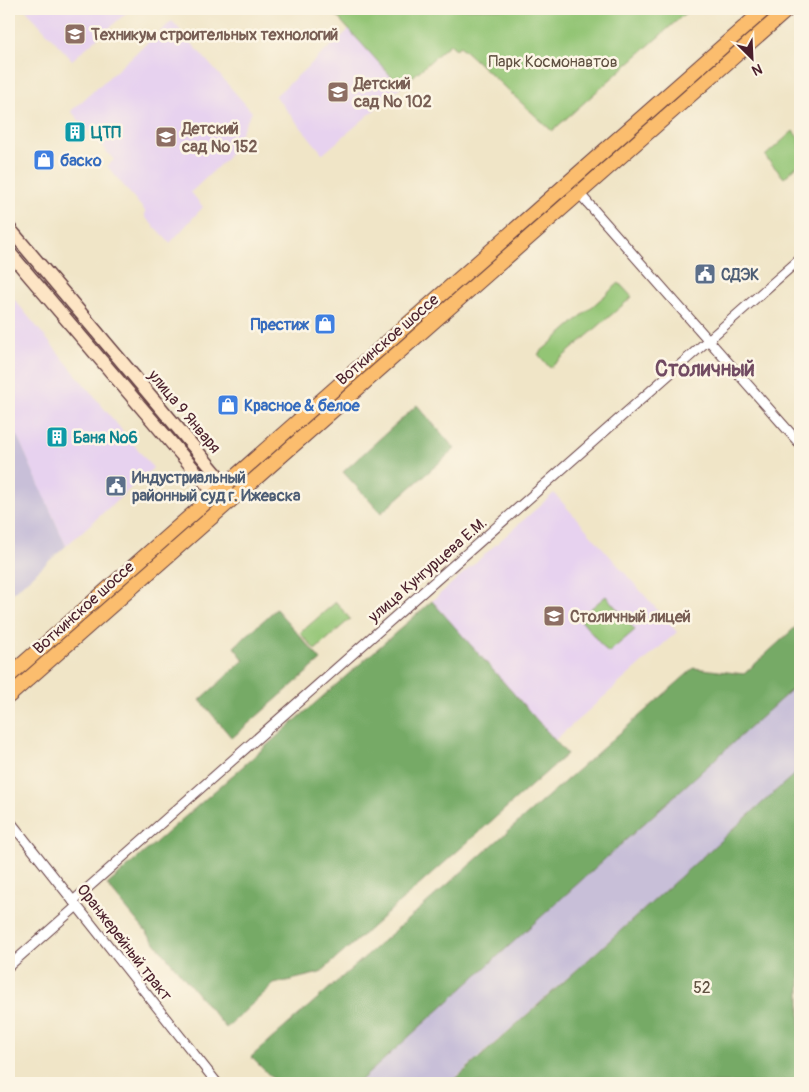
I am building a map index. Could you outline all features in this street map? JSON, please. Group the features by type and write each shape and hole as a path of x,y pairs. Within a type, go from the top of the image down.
{"main road":[{"name":"Воткинское шоссе","path":"9,676 214,493 765,9"},
{"name":"Воткинское шоссе","path":"9,696 788,9"},
{"name":"улица 9 Января","path":"9,228 225,484 230,501"},
{"name":"улица 9 Января","path":"9,252 214,493 230,501"}],"street":[{"path":"579,192 800,444"},
{"name":"улица Кунгурцева Е.М.","path":"9,966 75,904 800,259"},
{"name":"Оранжерейный тракт","path":"9,820 217,1083"}],"shaded area":[{"name":"Техникум строительных технологий","path":"25,9 131,9 72,60"},
{"name":"Детский сад № 152","path":"172,21 252,112 227,158 191,192 203,207 170,243 145,217 145,211 107,166 114,160 71,111"},
{"name":"Детский сад № 102","path":"349,30 401,87 323,154 275,96"},
{"path":"9,293 153,468 66,546 9,417"},
{"path":"9,417 66,546 9,596"},
{"name":"Столичный лицей","path":"554,493 677,632 555,740 432,601"},
{"path":"800,682 800,769 450,1083 358,1083"}],"green space":[{"name":"Парк Космонавтов","path":"334,9 690,9 552,131 460,46 456,49 450,44 401,87 332,11"},
{"path":"793,131 800,140 800,163 784,178 765,156"},
{"path":"619,283 632,297 550,368 538,354"},
{"path":"417,405 455,449 381,513 343,472"},
{"path":"606,596 635,630 608,653 579,618"},
{"path":"432,601 567,754 320,973 274,984 226,1028 107,885"},
{"path":"336,602 350,619 315,650 300,633"},
{"path":"276,609 321,660 232,738 200,700 244,660 234,647"},
{"path":"800,623 800,682 358,1083 277,1083 251,1057 694,668 744,674"},
{"name":"52","path":"800,769 800,1083 450,1083 458,1077"}],"place":[{"name":"Техникум строительных технологий","path":"75,34"},
{"name":"Детский сад № 102","path":"338,92"},
{"name":"ЦТП","path":"75,132"},
{"name":"Детский сад № 152","path":"166,137"},
{"name":"баско","path":"44,160"},
{"name":"СДЭК","path":"705,274"},
{"name":"Престиж","path":"325,324"},
{"name":"Красное & белое","path":"228,405"},
{"name":"Баня №6","path":"57,437"},
{"name":"Индустриальный районный суд г. Ижевска","path":"116,486"},
{"name":"Столичный лицей","path":"554,616"}],"district":[{"name":"Столичный","path":"705,369"}]}
